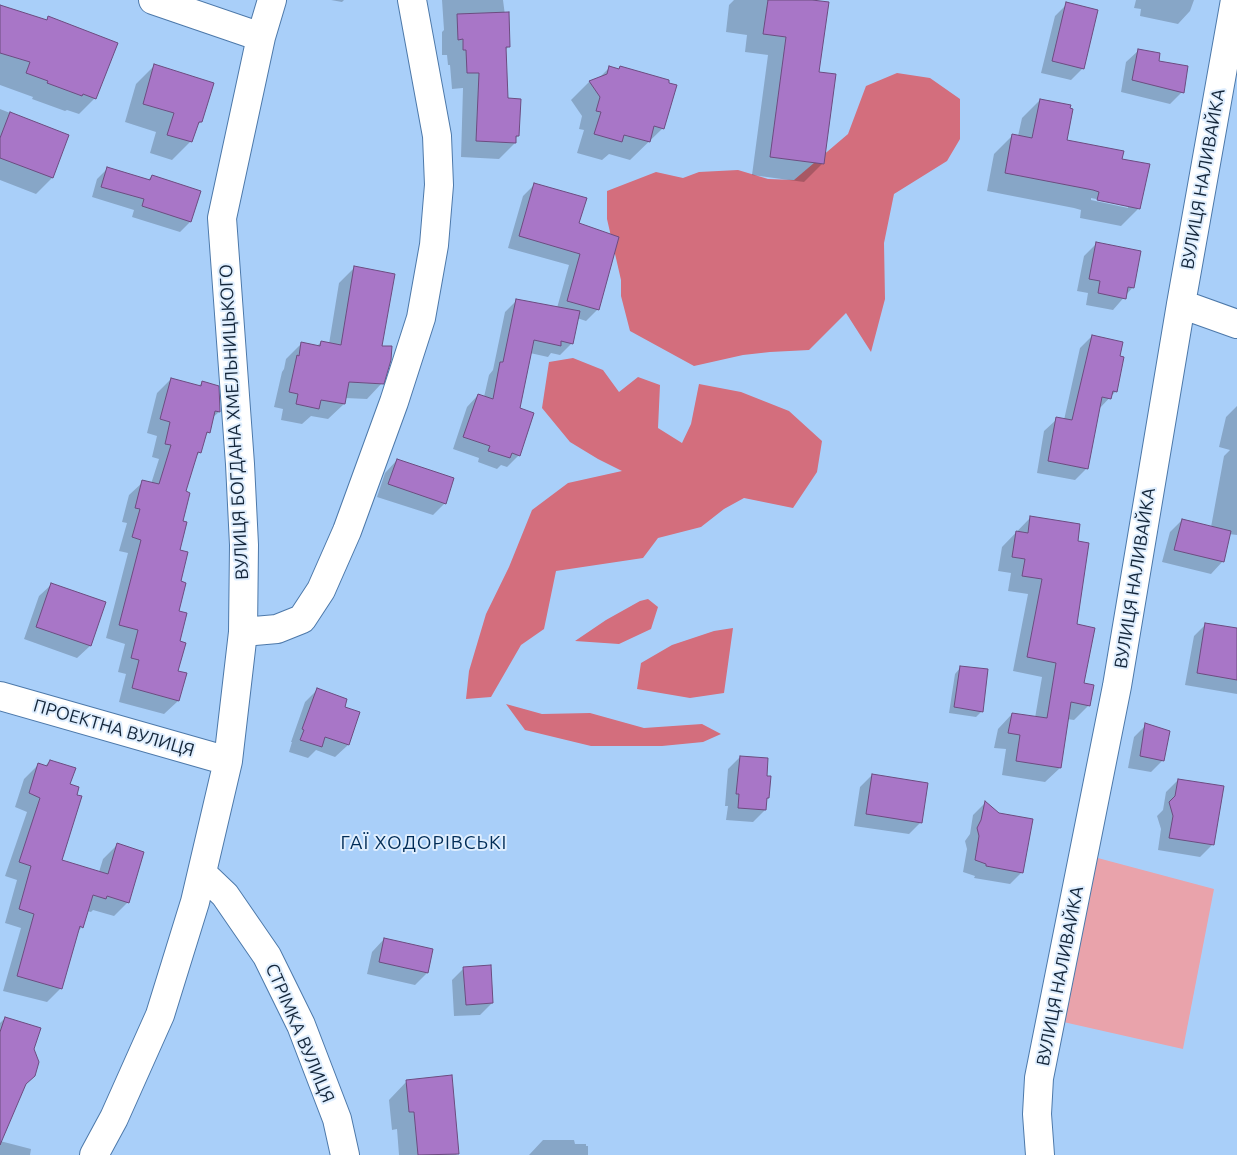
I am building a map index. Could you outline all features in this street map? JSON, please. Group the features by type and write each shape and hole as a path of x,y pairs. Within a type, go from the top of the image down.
{"street":[{"path":"153,0 261,37"},
{"name":"ВУЛИЦЯ БОГДАНА ХМЕЛЬНИЦЬКОГО","path":"94,1155 114,1118 160,1015 195,902 228,761 243,632 244,545 222,218 261,37 272,0"},
{"path":"243,632 277,629 302,619 321,590 347,531 394,402 421,318 434,245 439,185 437,136 412,0"},
{"name":"ВУЛИЦЯ НАЛИВАЙКА","path":"1040,1155 1037,1114 1039,1078 1117,686 1181,304 1235,0"},
{"path":"1181,304 1237,324"},
{"name":"ПРОЕКТНА ВУЛИЦЯ","path":"0,696 228,761"},
{"name":"СТРІМКА ВУЛИЦЯ","path":"202,873 225,894 267,956 304,1033 337,1119 345,1155"}],"shaded area":[{"path":"897,73 930,78 960,99 960,139 947,161 894,194 884,243 885,299 871,352 846,313 809,350 743,355 694,366 630,331 621,296 621,280 607,219 607,191 656,172 683,178 699,172 738,170 768,179 794,180 848,134 866,86"},
{"path":"573,358 603,370 619,392 638,377 660,385 658,428 682,443 691,424 699,384 741,392 789,411 822,441 817,472 793,508 744,498 724,509 701,527 658,538 643,558 556,571 544,629 521,645 491,697 466,699 469,671 486,614 509,567 532,510 568,483 622,471 570,442 542,408 549,362"},
{"path":"648,599 658,607 651,629 619,644 575,641 606,620 640,601"},
{"path":"733,628 724,693 690,698 637,689 641,663 672,645 714,631"},
{"path":"506,704 542,714 590,713 644,728 702,724 721,734 703,742 662,746 591,746 525,730"},
{"path":"1094,857 1214,889 1183,1049 1059,1021"}],"building":[{"path":"768,0 829,2 819,72 836,74 824,164 770,157 786,37 763,34"},
{"path":"1066,2 1098,10 1084,69 1052,61"},
{"path":"0,5 47,20 48,16 118,43 96,99 47,83 48,81 26,73 30,62 0,53"},
{"path":"509,12 510,47 506,47 508,98 521,99 519,136 516,136 516,143 476,141 479,73 467,73 466,50 463,50 463,39 458,40 457,14"},
{"path":"1138,49 1160,53 1159,61 1188,66 1184,93 1132,80"},
{"path":"154,64 214,83 202,122 199,122 192,142 167,135 174,113 143,104"},
{"path":"609,66 619,69 620,66 669,80 669,83 677,85 664,129 654,126 650,142 624,135 622,142 594,134 601,112 596,111 600,97 589,81 607,74"},
{"path":"1040,99 1071,105 1070,108 1073,109 1067,140 1124,151 1122,159 1150,164 1140,209 1097,200 1099,192 1093,190 1005,173 1012,134 1032,138"},
{"path":"10,112 69,135 53,178 0,158 0,138"},
{"path":"107,167 150,180 152,175 201,191 191,222 142,206 144,199 101,187"},
{"path":"534,183 587,198 579,223 619,237 599,310 567,301 580,254 519,236"},
{"path":"1096,242 1141,251 1134,288 1128,287 1126,299 1098,293 1100,281 1089,279"},
{"path":"354,266 395,274 382,346 392,346 391,360 384,384 349,382 345,404 321,400 319,409 296,404 298,394 289,392 301,342 320,346 321,341 341,345"},
{"path":"516,299 580,311 573,344 561,341 561,346 534,340 520,408 534,413 520,456 512,453 510,458 488,451 490,446 463,437 478,394 493,399"},
{"path":"1092,335 1123,342 1120,356 1124,357 1117,392 1113,391 1111,399 1102,397 1088,469 1048,461 1056,417 1072,420"},
{"path":"171,378 201,386 202,381 219,386 220,411 215,411 210,433 207,432 201,453 198,452 186,491 190,493 183,521 187,522 180,550 188,552 181,581 186,583 179,611 187,613 180,641 186,643 178,671 187,673 179,701 132,688 139,660 131,658 138,630 119,625 141,540 132,537 140,509 135,508 142,480 159,484 171,445 165,444 170,422 160,419"},
{"path":"397,459 454,478 446,504 388,484"},
{"path":"1030,516 1080,524 1078,541 1089,543 1077,624 1095,628 1084,683 1094,685 1090,706 1071,702 1061,768 1016,761 1020,735 1008,733 1012,713 1047,718 1056,663 1027,657 1042,579 1022,576 1025,559 1012,557 1016,531 1028,533"},
{"path":"1182,519 1231,531 1224,562 1174,550"},
{"path":"51,583 106,602 91,646 36,627"},
{"path":"1205,623 1237,628 1237,680 1197,673"},
{"path":"960,666 988,669 983,712 954,707"},
{"path":"317,688 347,699 345,707 360,712 349,745 325,737 322,747 300,740 304,730 302,729"},
{"path":"1145,723 1170,731 1164,761 1140,756"},
{"path":"740,756 768,758 767,776 771,776 766,810 738,808 739,794 736,794"},
{"path":"50,760 76,768 70,784 79,787 77,795 82,796 62,860 108,874 117,843 144,852 129,903 107,896 106,899 93,895 83,928 80,926 62,989 17,976 34,914 19,909 31,866 19,862 40,798 29,793 38,763 47,766"},
{"path":"872,774 928,783 922,823 866,814"},
{"path":"1178,779 1224,786 1214,845 1169,838 1173,816 1169,802 1175,796"},
{"path":"985,801 999,813 1033,819 1023,873 986,866 986,864 975,860 979,836 977,828 981,820"},
{"path":"384,938 433,949 428,973 379,962"},
{"path":"491,965 493,1003 466,1005 463,967"},
{"path":"5,1017 41,1028 34,1049 39,1062 35,1076 26,1084 0,1145 0,1032"},
{"path":"452,1075 459,1154 418,1155 414,1112 409,1112 406,1080"}],"district":[{"name":"ГАЇ ХОДОРІВСЬКІ","path":"424,843"}]}
